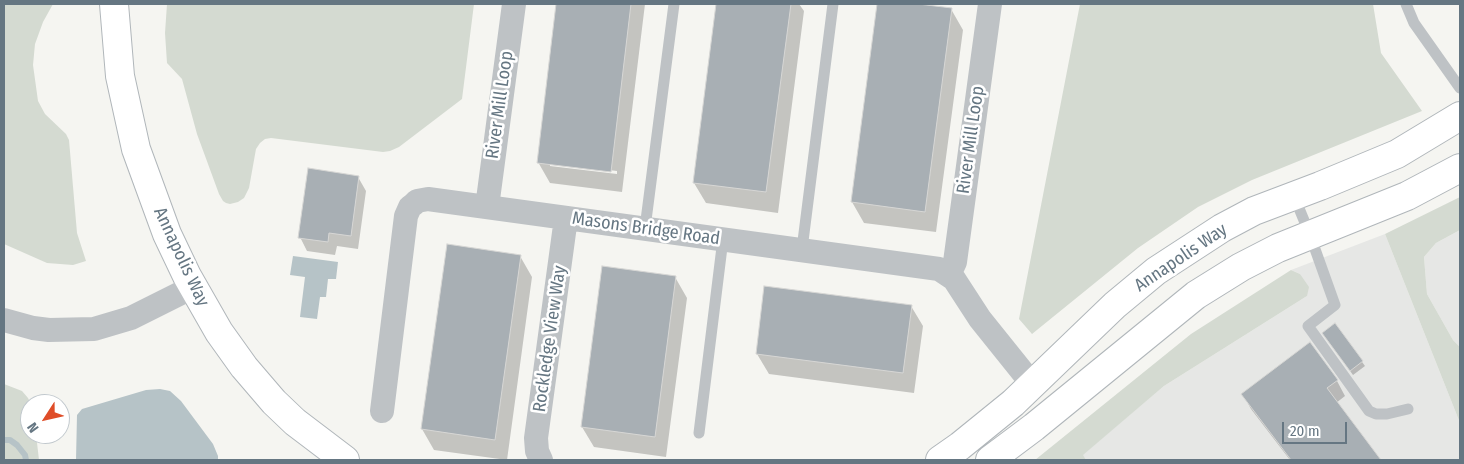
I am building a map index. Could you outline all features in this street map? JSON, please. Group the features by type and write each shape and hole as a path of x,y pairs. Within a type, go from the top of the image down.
{"street":[{"name":"Annapolis Way","path":"114,4 120,76 136,149 167,234 193,287 219,332 244,367 274,402 295,422 345,460"},
{"name":"River Mill Loop","path":"487,207 514,4"},
{"name":"River Mill Loop","path":"949,274 955,262 990,4"},
{"name":"Annapolis Way","path":"940,460 960,446 1033,385 1115,304 1156,271 1222,228 1254,211 1397,154 1460,116"},
{"path":"990,460 1034,427 1196,295 1241,267 1278,248 1407,196 1460,168"},
{"name":"Masons Bridge Road","path":"382,411 406,216 410,208 417,201 428,199 802,249 931,267 949,274"},
{"name":"Rockledge View Way","path":"541,460 537,451 536,438 566,218"},
{"path":"949,274 959,285 985,326 1033,385"},
{"path":"4,320 33,328 49,330 94,329 131,318 193,287"}],"lane":[{"path":"645,228 674,4"},
{"path":"802,249 832,4"},
{"path":"1406,4 1414,23 1460,88"},
{"path":"1294,196 1335,305 1308,326 1369,411 1376,414 1387,414 1408,409"},
{"path":"699,433 723,239"}],"shaded area":[{"path":"4,4 53,4 43,22 35,44 33,65 38,101 45,114 66,134 69,140 77,233 86,261 73,265 47,263 4,244"},
{"path":"167,4 474,4 462,99 399,147 390,151 383,152 271,138 265,139 256,149 249,188 244,198 238,202 226,203 219,194 197,134 182,79 167,63 165,33"},
{"path":"1080,4 1373,4 1381,53 1422,111 1252,180 1198,207 1138,248 1032,334 1019,319"},
{"path":"1460,197 1460,230 1436,243 1424,257 1427,294 1453,340 1460,347 1460,423 1385,234"},
{"path":"1460,230 1460,347 1453,340 1427,294 1424,257 1436,243"},
{"path":"1385,234 1460,423 1460,460 1086,460 1082,455 1164,386 1307,296 1300,274 1291,270"},
{"path":"293,256 338,262 336,279 328,279 326,297 320,297 317,319 300,317 305,277 290,275"},
{"path":"1291,270 1300,274 1309,287 1307,296 1164,386 1083,455 1086,460 1035,460 1191,334"},
{"path":"4,384 22,391 25,394 20,394 20,444 37,444 39,460 4,460"},
{"path":"160,389 170,391 181,401 213,444 218,460 76,460 77,415 82,409 146,390"}],"building":[{"path":"556,4 631,4 611,172 537,163"},
{"path":"716,4 791,4 766,192 693,183"},
{"path":"877,4 918,4 952,8 925,212 851,202"},
{"path":"308,168 359,176 351,236 329,233 328,242 298,238"},
{"path":"447,244 521,255 495,440 421,429"},
{"path":"602,266 676,276 655,437 581,427"},
{"path":"764,286 912,305 903,373 756,354"},
{"path":"1335,323 1363,361 1350,371 1322,333"},
{"path":"1310,342 1338,380 1327,388 1381,460 1291,460 1241,394"}],"waterway":[{"path":"4,440 10,440 17,445 25,455 26,460"}]}
